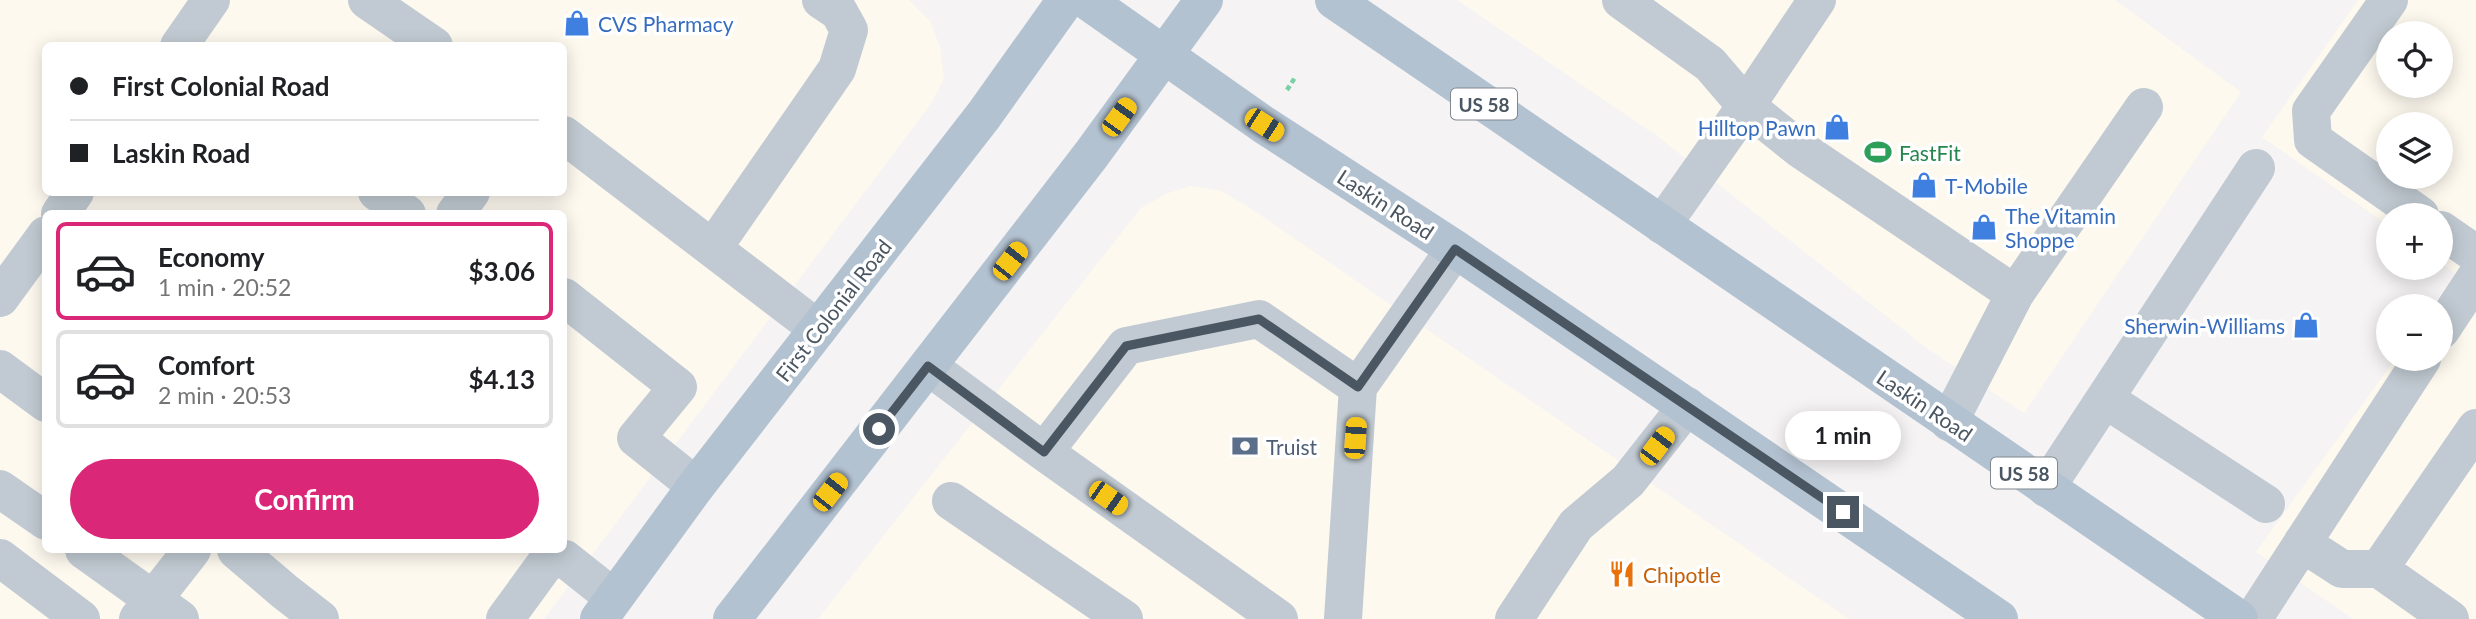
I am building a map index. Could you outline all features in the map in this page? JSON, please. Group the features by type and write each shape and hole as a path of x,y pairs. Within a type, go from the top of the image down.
{"main road":[{"name":"First Colonial Road","path":"606,609 696,486 984,115 1066,0"},
{"name":"Laskin Road","path":"1086,0 1264,125 1455,249 1999,619"},
{"path":"733,619 1105,137 1204,0"},
{"name":"Laskin Road","path":"1334,0 2239,619"}],"lane":[{"path":"182,42 211,0"},
{"path":"367,0 428,42"},
{"path":"712,248 837,69 849,30 839,12 821,0"},
{"path":"1621,0 1710,64 1746,106 1800,149 2015,294"},
{"path":"1662,225 1817,0"},
{"path":"2389,0 2311,111 2313,140 2403,203"},
{"path":"1949,422 2015,294 2144,107"},
{"path":"567,137 818,329"},
{"path":"2046,488 2256,168"},
{"path":"382,196 402,210"},
{"path":"2453,238 2476,254"},
{"path":"0,298 42,240"},
{"path":"1343,619 1358,387 1455,249"},
{"path":"2453,312 2476,277"},
{"path":"567,299 678,387 636,438 696,486"},
{"path":"1044,452 1126,346 1139,343 1259,319 1358,387"},
{"path":"928,366 1279,619"},
{"path":"0,369 42,400"},
{"path":"2253,619 2415,371"},
{"path":"2105,398 2266,504"},
{"path":"1514,619 1576,525 1628,481 1687,406"},
{"path":"2379,569 2476,428"},
{"path":"0,489 42,519"},
{"path":"951,501 1124,619"},
{"path":"2302,543 2342,569 2379,569 2451,619"},
{"path":"88,553 157,612 190,553"},
{"path":"240,553 320,619"},
{"path":"0,558 81,619"},
{"path":"505,619 548,560 565,559 606,609"}],"path":[{"path":"1287,90 1296,76"}],"shaded area":[{"path":"0,0 909,0 930,21 940,47 944,79 930,105 544,619 0,619"},
{"path":"1457,0 2115,0 2241,92 2024,413 1928,349 1657,136"},
{"path":"2358,0 2476,0 2476,619 2353,619 2256,552 2386,371 2453,371 2453,294 2441,294 2456,274 2453,272 2453,203 2376,203 2376,217 2262,137"},
{"path":"1192,186 1221,191 1250,208 1849,619 818,619 1141,208 1168,193"}],"place":[{"name":"CVS Pharmacy","path":"577,23"},
{"name":"Hilltop Pawn","path":"1837,127"},
{"name":"FastFit","path":"1878,152"},
{"name":"T-Mobile","path":"1924,185"},
{"name":"The Vitamin Shoppe","path":"1984,227"},
{"name":"Sherwin-Williams","path":"2306,325"},
{"name":"Truist","path":"1245,446"},
{"name":"Chipotle","path":"1622,574"}],"route":[{"path":"879,429 928,366 1044,452 1126,346 1259,319 1358,387 1455,249 1843,512"}]}
